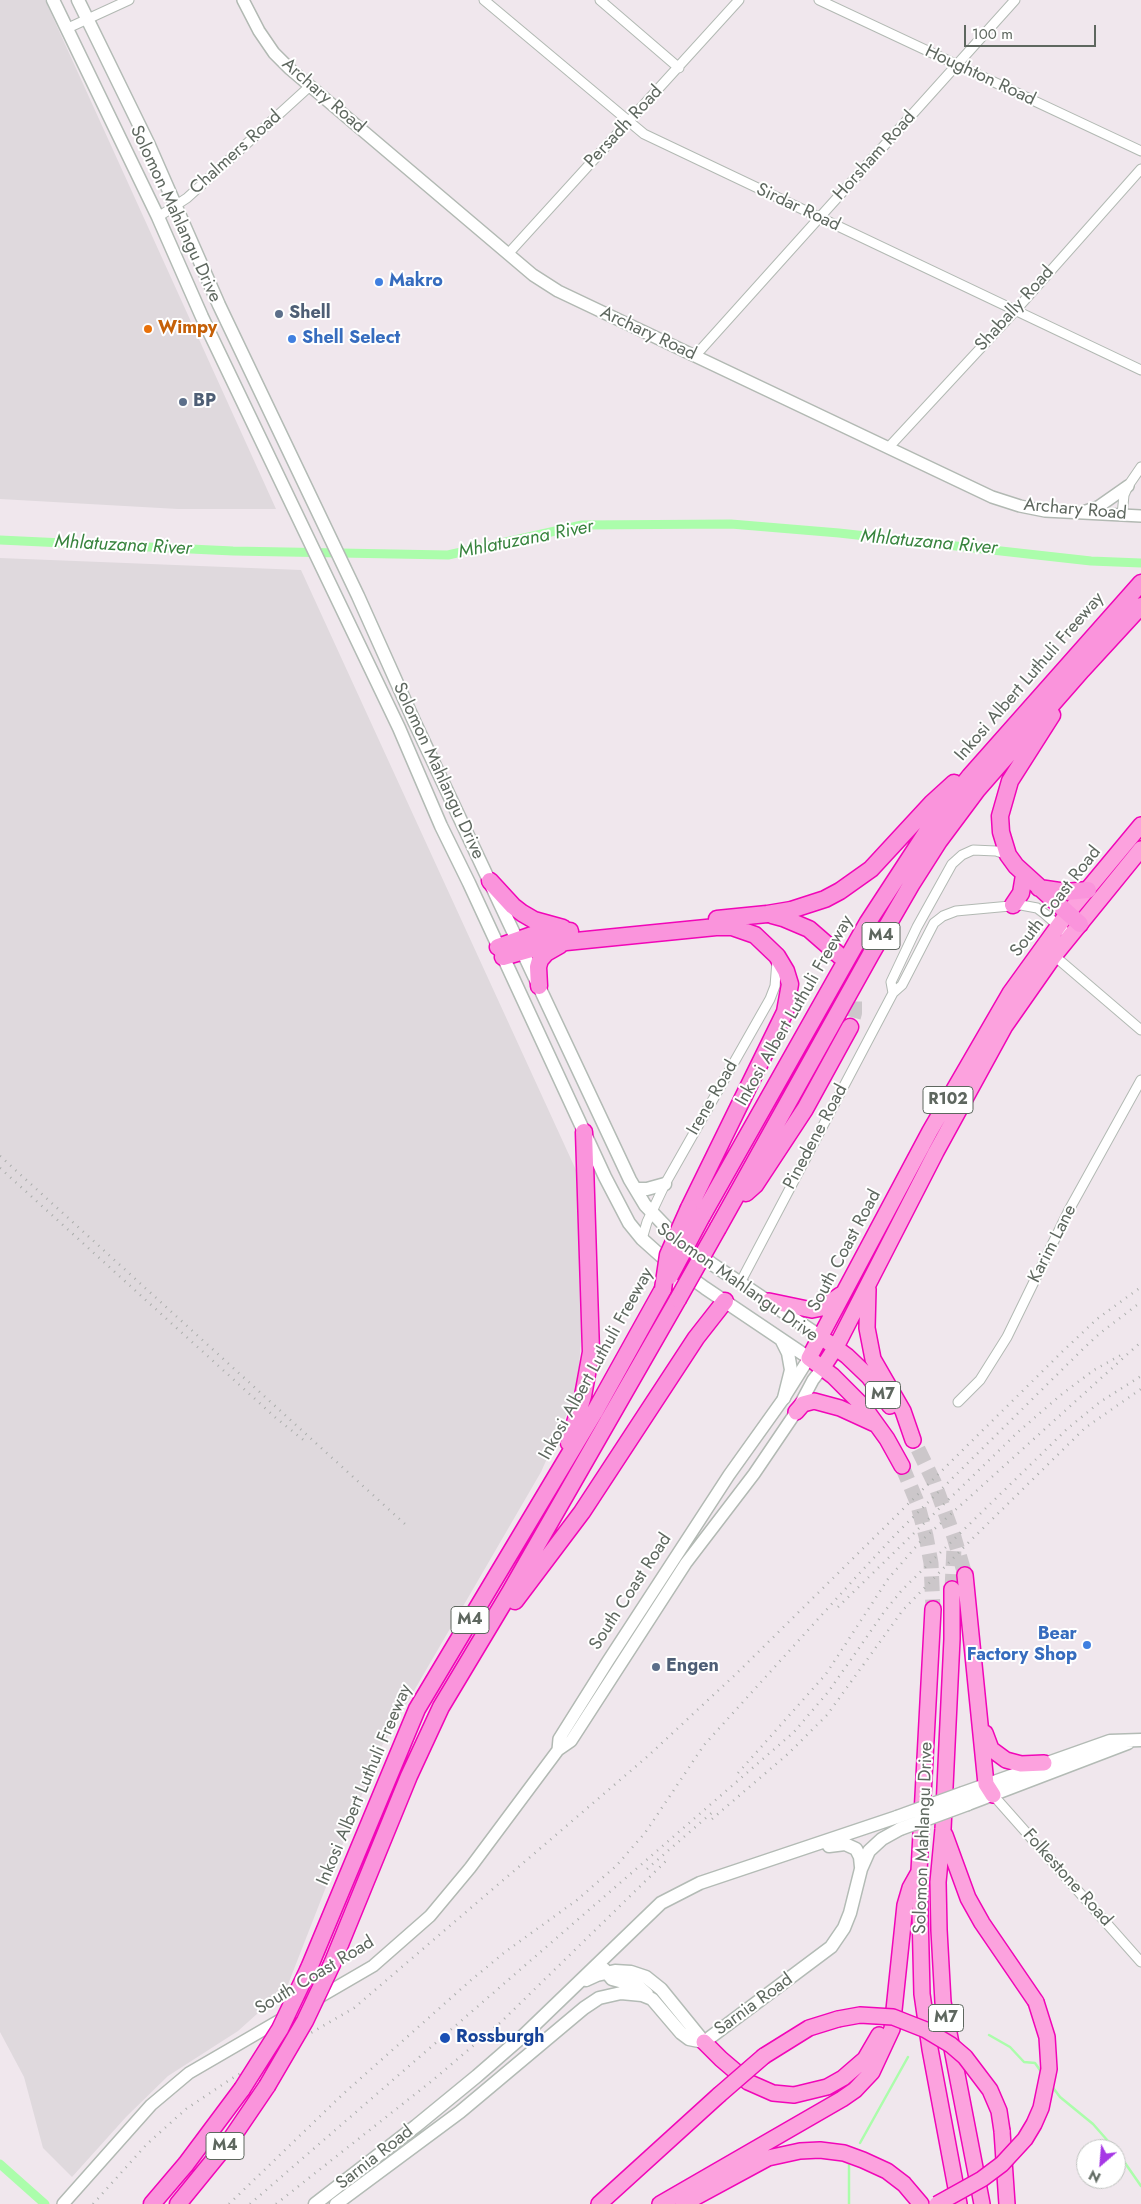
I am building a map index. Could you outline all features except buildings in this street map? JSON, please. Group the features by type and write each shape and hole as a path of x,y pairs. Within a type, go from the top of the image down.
{"highway":[{"name":"Inkosi Albert Luthuli Freeway","path":"178,2204 231,2139 267,2086 305,2021 332,1964 420,1750 441,1707 510,1592 678,1299 794,1089 920,871 977,790 1141,583"},
{"name":"Inkosi Albert Luthuli Freeway","path":"152,2204 186,2164 242,2089 276,2036 309,1968 410,1722 453,1647 560,1471 663,1289 696,1212 873,914 930,827 970,776 1059,685 1082,670 1141,606"},
{"path":"1059,685 1045,728 1010,782 1000,816 1001,832 1008,855 1024,875 1039,888 1062,920 1075,930"},
{"path":"500,952 520,944 532,935 767,914 824,899 856,882 871,869 946,790 958,781 970,776"},
{"name":"South Coast Road","path":"1048,951 1075,930 1131,853 1139,832"},
{"name":"South Coast Road","path":"809,1358 850,1282 1016,997 1048,951 1062,920 1088,890 1131,853"},
{"path":"1013,905 1021,893 1024,875"},
{"path":"490,881 513,906 534,920 556,927 585,930"},
{"path":"1039,888 1066,892 1088,890"},
{"path":"767,914 809,928 826,941 840,956"},
{"path":"520,944 566,942 732,927 755,935 777,956 786,971 790,984 784,1012 696,1212"},
{"path":"539,986 538,967 540,960 554,947 566,942"},
{"path":"731,1206 755,1185 805,1109 850,1026"},
{"path":"560,1471 583,1396 591,1352 584,1132"},
{"name":"South Coast Road","path":"822,1367 836,1347 868,1285 937,1134"},
{"path":"769,1301 801,1309 812,1310 822,1308 839,1295 850,1282"},
{"name":"Solomon Mahlangu Drive","path":"821,1337 836,1347 868,1377 915,1444 903,1411 873,1359 867,1328 868,1285"},
{"path":"468,1662 582,1512 691,1347 725,1301"},
{"name":"Solomon Mahlangu Drive","path":"809,1358 822,1367 864,1407 877,1424 902,1466"},
{"path":"796,1412 803,1404 814,1401 840,1408 877,1424"},
{"path":"965,1575 989,1789"},
{"name":"Solomon Mahlangu Drive","path":"952,1589 952,1639 943,1829 938,1882 943,2002 982,2204"},
{"name":"Solomon Mahlangu Drive","path":"933,1609 919,1871 922,1994 959,2204"},
{"path":"980,1709 986,1737 994,1751 1006,1760 1016,1763 1044,1763"},
{"path":"936,2204 982,2179 1002,2164 1025,2139 1041,2108 1049,2069 1047,2037 1036,2002 982,1923 968,1898 943,1829"},
{"path":"660,2204 842,2099 855,2090 872,2072 892,2029 906,1898 919,1871"},
{"path":"704,2042 740,2076 755,2086 780,2094 809,2093 835,2084 865,2059 879,2037 896,1989"},
{"path":"599,2204 764,2056 801,2032 838,2018 860,2015 893,2017 926,2030 951,2045 966,2058 990,2090 999,2111 1007,2204"},
{"path":"683,2204 768,2158 800,2150 820,2150 844,2153 887,2171 904,2184 922,2204"}],"main road":[{"name":"Solomon Mahlangu Drive","path":"53,0 158,217 202,317 399,728 441,826 618,1204 629,1223 642,1239 661,1256 809,1358"},
{"name":"Solomon Mahlangu Drive","path":"78,0 176,206 219,305 359,600 418,730 636,1189 651,1213 667,1228 712,1264 821,1337"},
{"path":"636,1189 647,1189 665,1184"},
{"path":"781,1339 788,1353 791,1370 784,1398"},
{"name":"Sarnia Road","path":"315,2204 416,2126 523,2036 661,1904 682,1891 812,1847 898,1823 989,1789 1044,1763 1110,1741 1139,1742"},
{"name":"Sarnia Road","path":"989,1789 1139,1742"},
{"name":"Sarnia Road","path":"336,2204 460,2112 591,2003 613,1993 635,1994 652,1999 686,2038 704,2042 831,1947 844,1928 850,1913 864,1859 875,1844 898,1823"},
{"path":"812,1847 845,1844 853,1847 859,1853 861,1869"},
{"path":"603,1959 605,1973 615,1980 638,1986 652,1999"},
{"path":"577,1984 605,1973 631,1972 654,1982 704,2042"}],"street":[{"path":"68,28 129,0"},
{"name":"Archary Road","path":"243,0 259,31 274,53 310,86 508,254 558,291 992,497 1020,506 1046,511 1141,516"},
{"name":"Sirdar Road","path":"484,0 644,134 1141,370"},
{"path":"600,0 679,68"},
{"name":"Persadh Road","path":"508,254 739,0"},
{"name":"Houghton Road","path":"819,0 1141,151"},
{"name":"Horsham Road","path":"695,356 1015,0"},
{"name":"Chalmers Road","path":"158,217 176,206 310,86"},
{"name":"Shabally Road","path":"888,448 1015,311 1141,169"},
{"path":"1122,515 1124,495 1141,467"},
{"path":"1074,513 1098,507 1128,486"},
{"name":"Pinedene Road","path":"893,993 891,982 927,907 949,869 962,855 973,850 984,850 1008,855"},
{"path":"927,907 932,912 943,916 956,911 1013,905 1029,906 1062,920"},
{"name":"Pinedene Road","path":"740,1283 893,993 902,985 934,923 943,916"},
{"path":"1048,951 1141,1030"},
{"name":"Irene Road","path":"642,1239 651,1213 665,1184 770,999 777,974 777,956"},
{"name":"Karim Lane","path":"958,1402 980,1380 1007,1337 1070,1210 1141,1080"},
{"name":"South Coast Road","path":"63,2204 151,2105 189,2072 361,1974 412,1934 450,1894 558,1750 569,1744 583,1724 682,1560 705,1513 784,1398 809,1358"},
{"name":"South Coast Road","path":"558,1750 559,1740 588,1693 682,1560 717,1522 754,1474 796,1412 822,1367"},
{"path":"705,1513 717,1522"},
{"path":"588,1693 598,1700"},
{"path":"573,1717 583,1724"},
{"name":"Folkestone Road","path":"989,1789 1141,1962"}],"shaded area":[{"path":"0,0 45,0 276,509 178,509 0,499"},
{"path":"0,558 301,570 592,1205 577,1391 541,1472 379,1751 287,1987 238,2031 168,2076 126,2117 72,2177 43,2148 24,2077 0,2032"}],"waterway":[{"name":"Mhlatuzana River","path":"0,540 233,551 448,555 582,525 731,524 839,533 1091,561 1141,563"},
{"path":"989,2035 1010,2047 1024,2062 1035,2063 1042,2073"},
{"path":"860,2143 908,2057"},
{"path":"1051,2085 1060,2097 1093,2124 1106,2139"},
{"path":"849,2161 849,2204"},
{"path":"0,2164 45,2204"},
{"path":"1126,2164 1141,2186"}],"tunnel":[{"path":"840,956 850,979 854,999 854,1013 850,1027"},
{"path":"918,1449 934,1482 954,1537 965,1575"},
{"path":"902,1466 917,1502 926,1536 931,1563 933,1609"},
{"path":"952,1589 954,1548"}],"railway":[{"path":"0,1156 406,1525"},
{"path":"0,1168 276,1418 306,1442"},
{"path":"93,2204 147,2144 186,2109 231,2079 354,2008 648,1756 738,1672 1063,1351 1097,1319 1141,1287"},
{"path":"229,2204 343,2094 470,1981 505,1952 577,1900 616,1866 645,1833 704,1745 896,1534 1082,1350 1099,1334 1141,1302"},
{"path":"738,1773 826,1674 888,1579 920,1542 1141,1342"},
{"path":"838,1607 1018,1432 1062,1394 1094,1370 1121,1355"},
{"path":"250,2204 794,1732 829,1691 884,1612 902,1590 1067,1429 1100,1402 1141,1376"},
{"path":"712,1819 789,1753 827,1715 903,1610 965,1546 1085,1428 1141,1389"},
{"path":"647,1869 715,1810"},
{"path":"276,2204 433,2080 501,2022 668,1859"}],"place":[{"name":"Makro","path":"379,282"},
{"name":"Shell","path":"279,314"},
{"name":"Wimpy","path":"148,329"},
{"name":"Shell Select","path":"292,339"},
{"name":"BP","path":"183,402"},
{"name":"Bear Factory Shop","path":"1087,1645"},
{"name":"Engen","path":"656,1667"},
{"name":"Rossburgh","path":"445,2038"}]}
